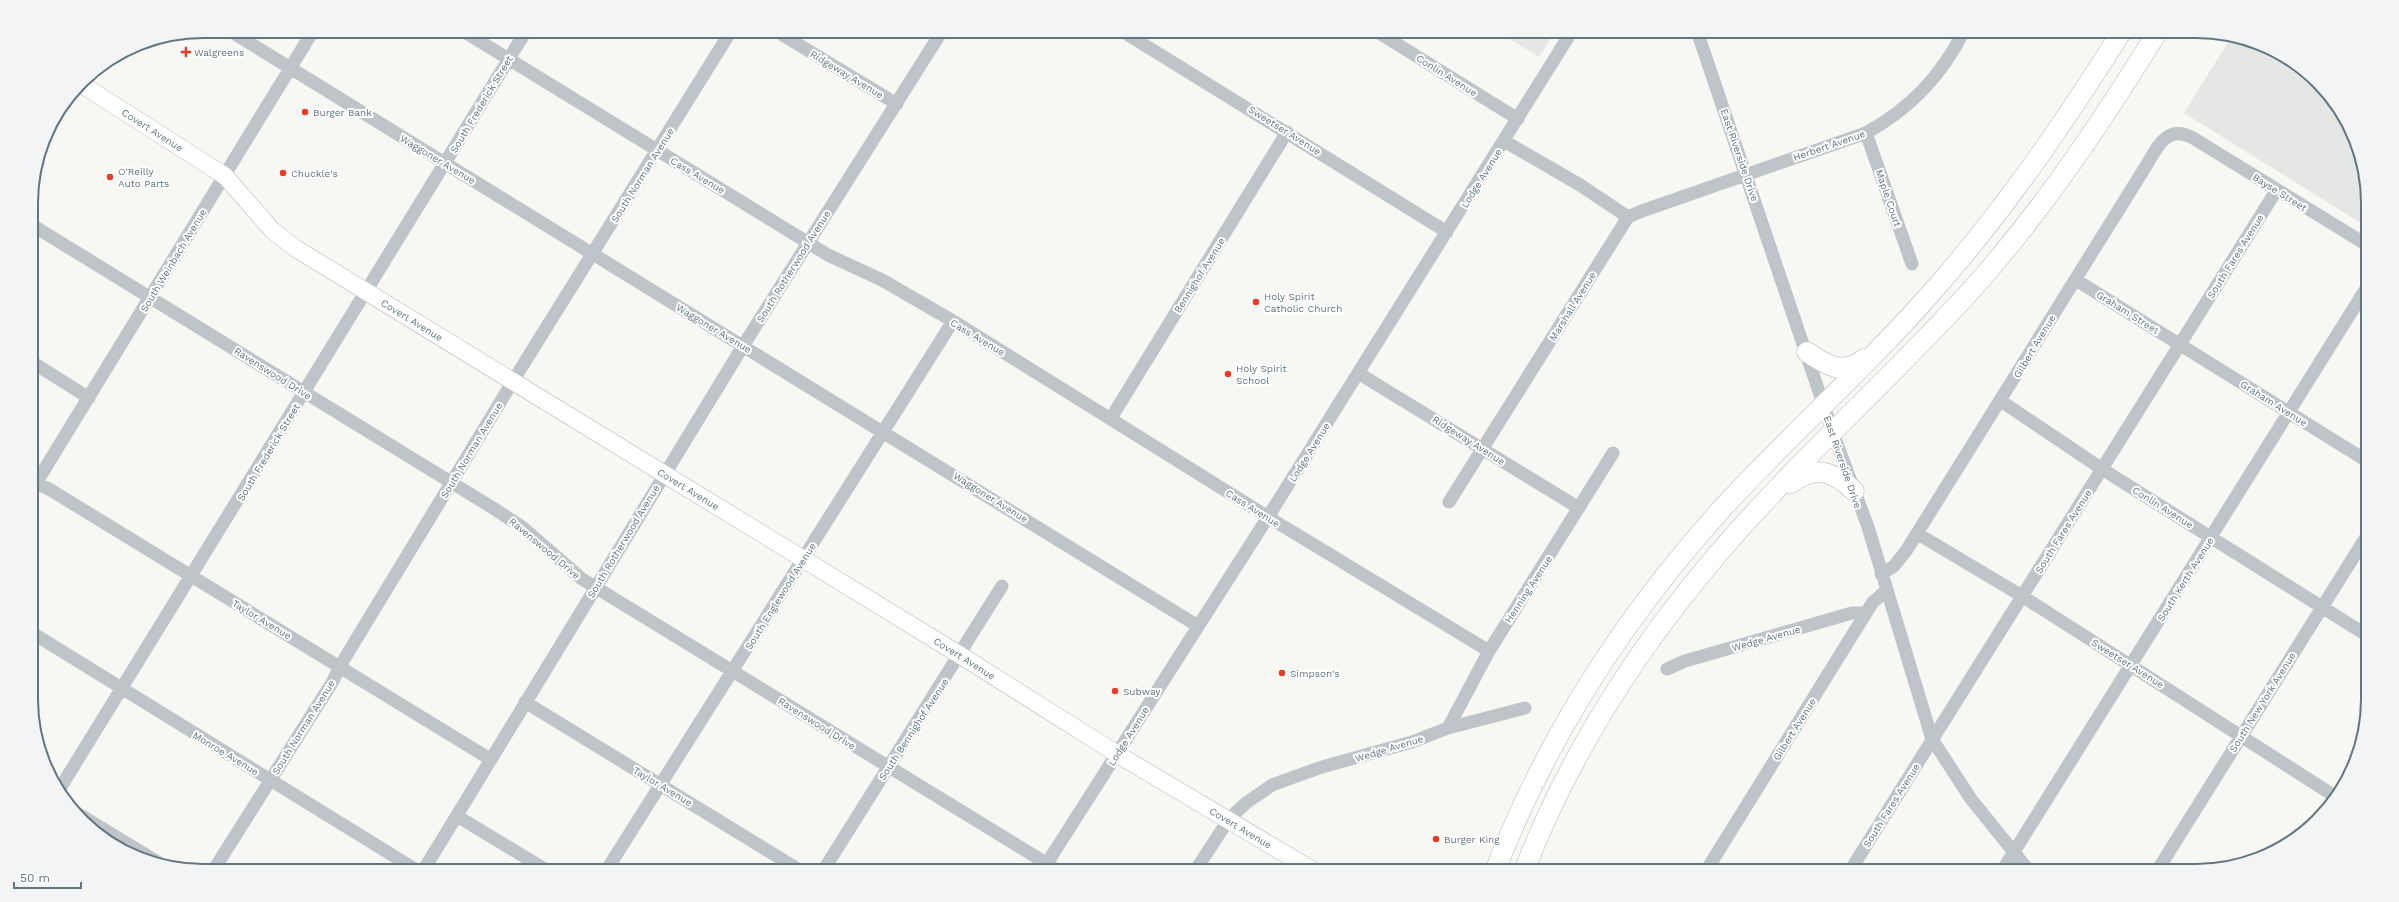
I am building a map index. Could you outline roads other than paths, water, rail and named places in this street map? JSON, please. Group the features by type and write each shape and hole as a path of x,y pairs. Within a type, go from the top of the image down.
{"highway":[{"path":"1498,864 1547,758 1590,683 1619,637 1678,559 1720,512 1890,338 1930,295 1994,219 2055,136 2118,38"},
{"path":"1527,864 1569,772 1606,708 1636,661 1676,605 1718,553 1767,500 1932,333 1996,261 2074,160 2153,38"},
{"path":"1807,352 1828,365 1844,369 1859,363 1890,338"},
{"path":"1767,500 1798,478 1812,472 1824,472 1835,475 1854,491"}],"main road":[{"name":"Covert Avenue","path":"85,87 225,176 242,197 280,236 366,292 960,655 1117,754 1303,864"}],"street":[{"name":"Waggoner Avenue","path":"241,38 1198,626"},
{"name":"South Weinbach Avenue","path":"38,478 89,398 309,38"},
{"name":"Cass Avenue","path":"474,38 837,260 882,280 953,321 1268,517 1489,650"},
{"name":"South Frederick Street","path":"62,785 193,576 522,38"},
{"name":"South Norman Avenue","path":"217,864 332,681 656,149 727,38"},
{"name":"Ridgeway Avenue","path":"788,38 897,104"},
{"name":"South Rotherwood Avenue","path":"427,864 490,758 807,242 897,104 938,38"},
{"name":"Sweetser Avenue","path":"1133,38 1447,232"},
{"name":"Conlin Avenue","path":"1387,38 1518,119"},
{"name":"Lodge Avenue","path":"1047,864 1268,517 1568,38"},
{"name":"East Riverside Drive","path":"1699,38 1748,175 1807,352 1823,405 1868,527 1886,591 1932,739 1971,799 2023,864"},
{"name":"Herbert Avenue","path":"1748,175 1866,133 1905,108 1924,91 1943,69 1960,38"},
{"name":"Bennighof Avenue","path":"1111,418 1287,132"},
{"name":"Maple Court","path":"1866,133 1912,264"},
{"name":"Gilbert Avenue","path":"1881,574 1900,561 1918,534 2164,139 2175,133 2183,133 2193,138"},
{"name":"Bayse Street","path":"2193,138 2276,191 2361,241"},
{"path":"1504,141 1580,185 1628,218 1642,210 1748,175"},
{"name":"South Fares Avenue","path":"1854,864 2276,191"},
{"name":"Marshall Avenue","path":"1449,502 1628,218"},
{"name":"Ravenswood Drive","path":"38,228 150,298 452,482 522,527 562,563 595,587 733,670 1040,864"},
{"name":"Graham Street","path":"2076,280 2180,345"},
{"name":"South Kerth Avenue","path":"2006,864 2361,297"},
{"name":"South Englewood Avenue","path":"610,864 953,321"},
{"name":"Graham Avenue","path":"2180,345 2361,457"},
{"path":"38,366 89,398"},
{"name":"Ridgeway Avenue","path":"1358,373 1579,508"},
{"name":"Conlin Avenue","path":"2001,401 2102,469 2361,632"},
{"name":"Henning Avenue","path":"1448,728 1489,650 1613,453"},
{"name":"Taylor Avenue","path":"38,486 193,576 490,758"},
{"name":"Sweetser Avenue","path":"1918,534 2022,596 2242,735 2331,794"},
{"name":"South New York Avenue","path":"2161,864 2361,545"},
{"name":"South Bennighof Avenue","path":"827,864 1002,586"},
{"name":"Gilbert Avenue","path":"1710,864 1866,613 1877,598 1886,591"},
{"name":"Wedge Avenue","path":"1667,668 1685,661 1839,617 1866,613"},
{"name":"Monroe Avenue","path":"38,636 407,864"},
{"name":"Taylor Avenue","path":"525,702 790,864"},
{"name":"Wedge Avenue","path":"1229,819 1256,796 1272,785 1288,778 1412,742 1448,728 1525,708"},
{"path":"457,816 536,864"},
{"path":"1200,864 1229,819"},
{"path":"96,825 139,850"}],"place":[{"name":"Walgreens","path":"186,52"},
{"name":"Burger Bank","path":"305,112"},
{"name":"Chuckle's","path":"283,173"},
{"name":"O'Reilly Auto Parts","path":"110,177"},
{"name":"Holy Spirit Catholic Church","path":"1256,302"},
{"name":"Holy Spirit School","path":"1228,374"},
{"name":"Simpson's","path":"1282,673"},
{"name":"Subway","path":"1115,691"},
{"name":"Burger King","path":"1436,839"}]}
